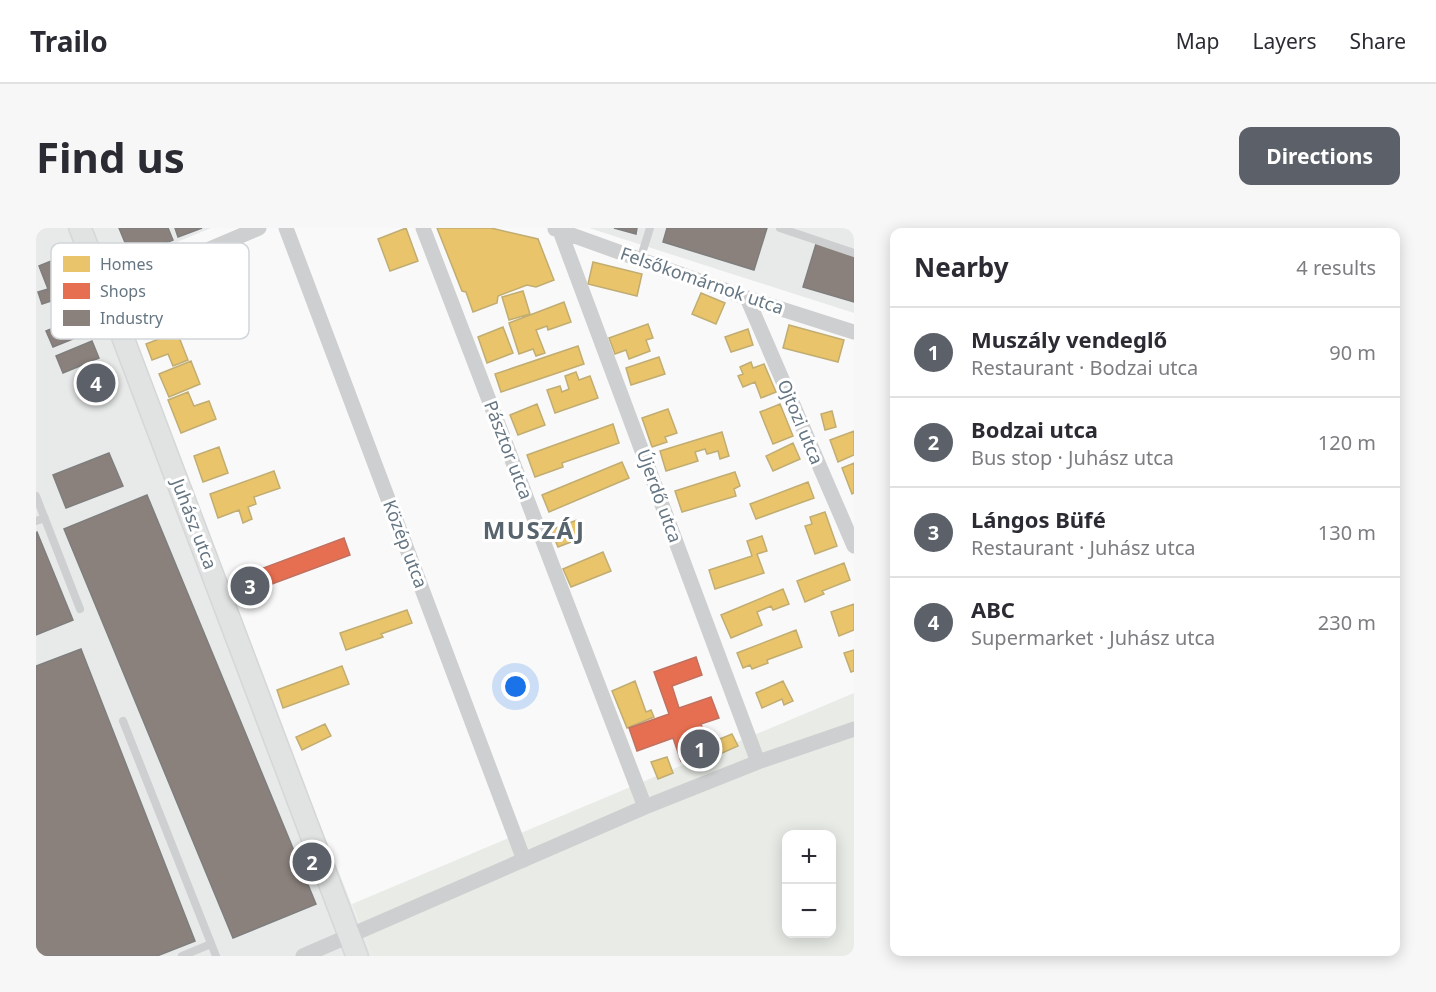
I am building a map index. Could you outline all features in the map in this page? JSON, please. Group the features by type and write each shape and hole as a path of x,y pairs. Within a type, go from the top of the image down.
{"street":[{"name":"Juhász utca","path":"80,228 86,243"},
{"path":"224,243 259,228"},
{"name":"Közép utca","path":"286,228 524,860"},
{"name":"Pásztor utca","path":"423,228 645,807"},
{"name":"Felsőkomárnok utca","path":"558,229 747,298 854,332"},
{"name":"Újerdő utca","path":"558,229 758,762"},
{"name":"Ojtozi utca","path":"747,298 854,546"},
{"name":"Juhász utca","path":"123,339 357,956"},
{"path":"303,956 645,807 758,762 854,729"}],"lane":[{"path":"640,260 650,228"},
{"path":"780,228 854,253"},
{"path":"36,496 80,609"},
{"path":"36,522 45,518"},
{"path":"123,721 216,956"},
{"path":"182,956 211,944"}],"shaded area":[{"path":"36,228 211,228 175,243 51,243 51,339 128,339 372,956 36,956"},
{"path":"589,228 854,228 854,313"},
{"path":"854,693 854,956 372,956 352,904"}],"building: Homes":[{"path":"406,228 418,261 390,271 378,239"},
{"path":"437,228 491,228 538,239 554,280 536,287 527,285 498,296 497,303 473,312 466,292 462,291"},
{"path":"593,262 642,274 637,296 588,284"},
{"path":"523,291 530,314 509,320 502,297"},
{"path":"701,293 725,303 716,324 692,314"},
{"path":"564,302 571,322 548,330 547,326 536,330 545,353 536,356 533,349 519,354 509,323"},
{"path":"648,324 653,338 646,340 650,351 629,359 626,350 615,354 609,338"},
{"path":"789,325 844,340 838,362 783,348"},
{"path":"503,327 513,353 487,363 478,337"},
{"path":"748,329 753,345 731,352 725,337"},
{"path":"159,339 180,339 188,360 173,366 168,354 152,360 146,344"},
{"path":"578,346 584,364 501,392 495,374"},
{"path":"659,357 665,374 631,385 626,368"},
{"path":"191,361 200,384 169,397 159,374"},
{"path":"751,362 753,368 764,364 776,392 761,398 755,382 743,387 738,376 743,374 740,367"},
{"path":"576,372 579,380 590,376 598,398 555,413 547,390 560,386 562,392 569,389 565,376"},
{"path":"188,392 194,406 209,401 216,419 181,433 168,400"},
{"path":"537,404 545,425 518,435 510,415"},
{"path":"780,404 793,436 773,444 760,412"},
{"path":"668,409 677,433 665,437 667,442 652,447 642,418"},
{"path":"832,411 836,427 825,430 821,414"},
{"path":"613,424 619,443 562,463 563,467 535,477 527,455"},
{"path":"854,431 854,455 838,462 830,440"},
{"path":"722,432 729,456 720,459 718,451 707,454 705,449 695,452 698,461 666,471 660,451"},
{"path":"793,443 800,459 773,471 766,456"},
{"path":"219,447 228,473 203,482 194,456"},
{"path":"622,462 629,478 549,512 542,495"},
{"path":"854,463 854,493 852,494 842,468"},
{"path":"274,471 280,488 254,497 256,504 248,507 252,519 243,523 239,510 218,518 210,494"},
{"path":"735,472 740,486 734,489 736,496 682,512 675,491"},
{"path":"808,482 814,498 756,519 750,504"},
{"path":"825,512 837,546 815,554 805,526 812,524 810,517"},
{"path":"577,520 584,537 558,547 551,530"},
{"path":"762,536 767,551 757,554 764,573 715,589 709,570 752,556 747,541"},
{"path":"603,552 611,571 571,587 563,569"},
{"path":"844,563 850,580 822,591 824,594 805,602 797,581"},
{"path":"783,589 789,604 773,610 771,606 757,612 762,625 731,638 721,615"},
{"path":"854,604 854,630 839,636 831,612"},
{"path":"407,610 412,623 381,634 383,637 346,650 340,633"},
{"path":"796,630 802,647 767,660 768,663 752,669 750,665 743,668 737,653"},
{"path":"854,650 854,671 851,672 844,653"},
{"path":"342,666 349,684 283,708 277,690"},
{"path":"635,681 646,712 651,710 654,717 627,728 612,691"},
{"path":"783,681 793,701 784,705 782,699 762,708 756,693"},
{"path":"325,724 331,736 302,750 296,737"},
{"path":"732,734 738,746 720,754 715,741"},
{"path":"667,757 673,773 658,779 651,762"}],"building: Shops":[{"path":"344,538 350,555 245,594 239,577"},
{"path":"696,657 702,675 672,686 679,708 711,697 719,718 701,724 710,751 681,761 673,738 637,751 629,728 669,714 654,672"}],"building: Industry":[{"path":"119,228 168,228 173,240 166,243 125,243"},
{"path":"175,228 202,228 178,237"},
{"path":"614,228 637,228 636,234"},
{"path":"667,228 767,228 754,270 663,242"},
{"path":"816,244 854,255 854,302 803,287"},
{"path":"51,261 51,301 42,304 38,292 48,289 39,266"},
{"path":"51,329 51,339 73,339 53,347 46,331"},
{"path":"92,341 99,358 63,373 56,356"},
{"path":"109,453 123,486 66,508 53,475"},
{"path":"147,495 316,904 233,938 64,529"},
{"path":"36,533 73,620 36,635"},
{"path":"81,649 195,941 157,956 36,956 36,666"}],"place":[{"name":"ABC","path":"96,383"},
{"name":"Lángos Büfé","path":"250,586"},
{"name":"Muszály vendeglő","path":"700,749"},
{"name":"Bodzai utca","path":"312,862"}],"district":[{"name":"MUSZÁJ","path":"534,531"}]}
